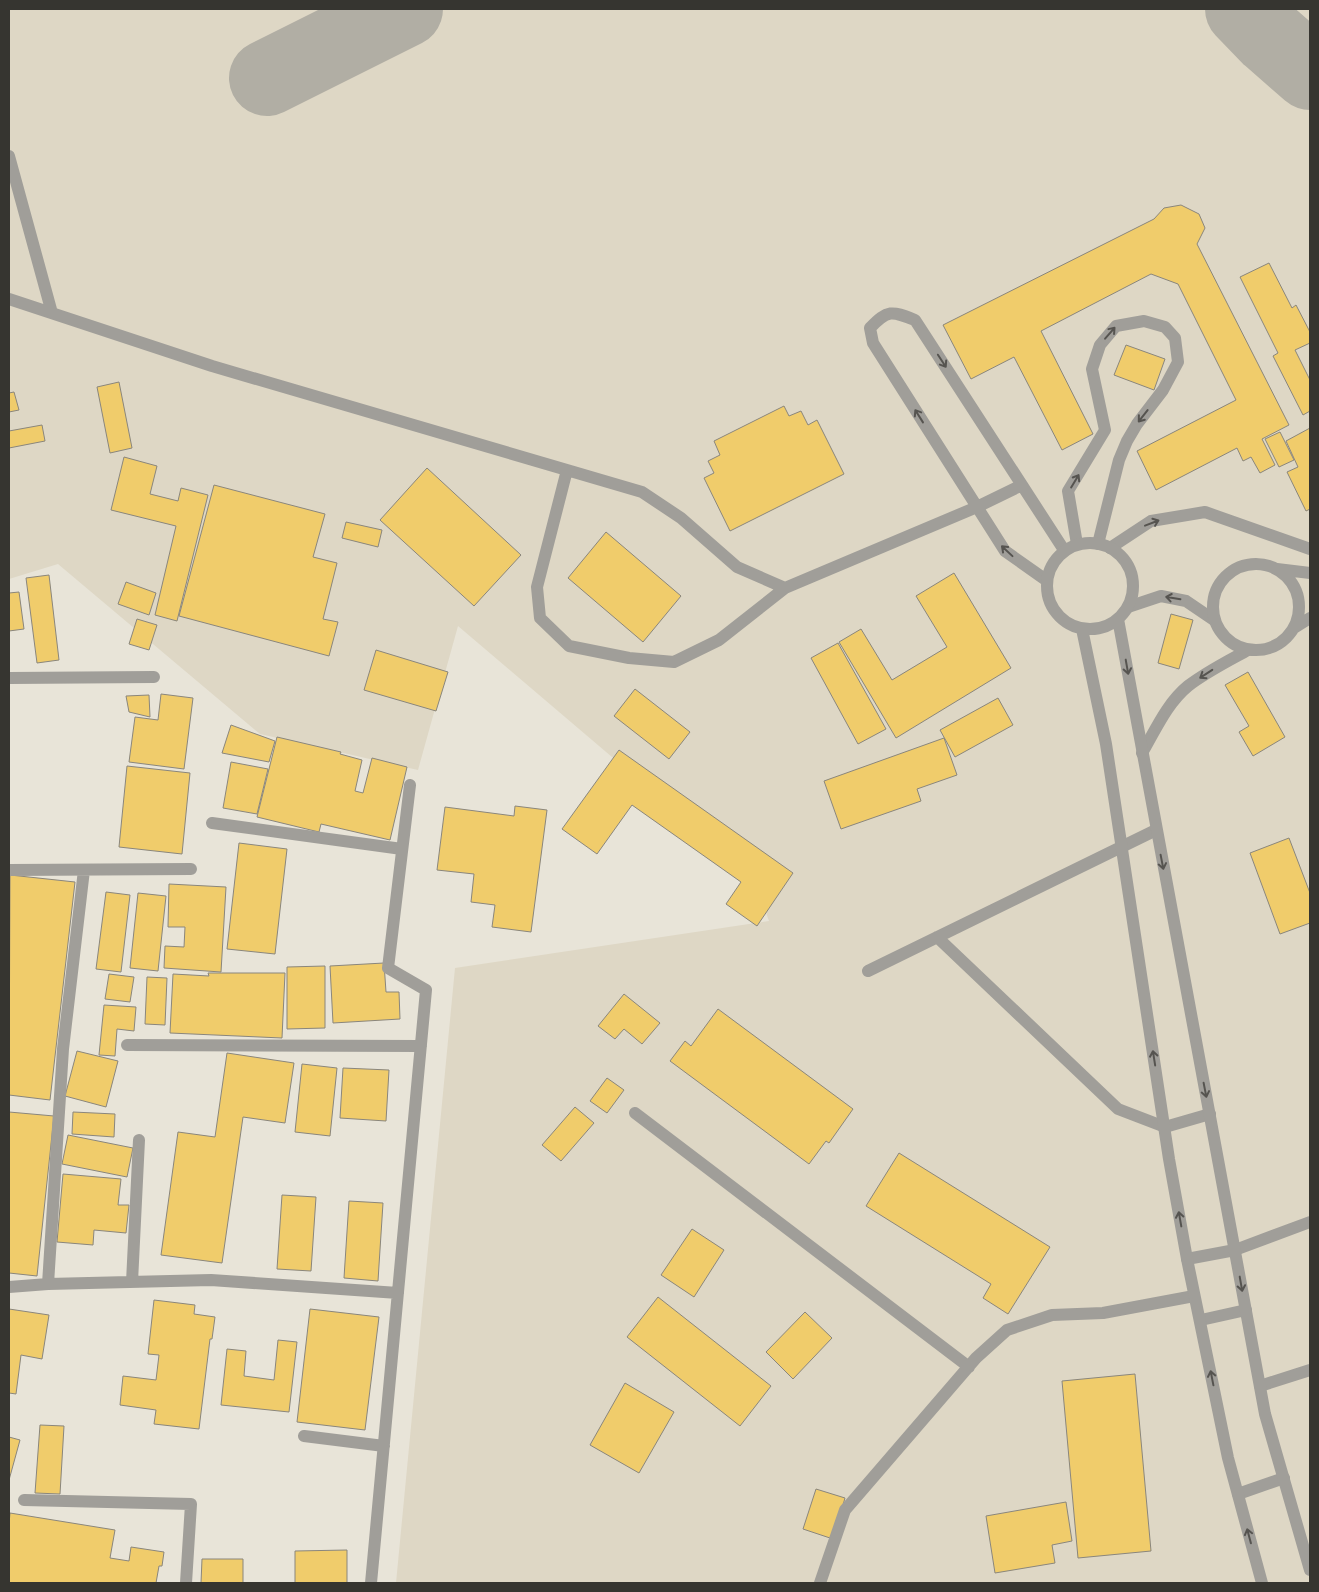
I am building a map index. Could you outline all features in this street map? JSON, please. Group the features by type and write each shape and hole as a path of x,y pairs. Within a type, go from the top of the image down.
{"street":[{"path":"9,156 52,313"},
{"path":"9,299 212,366 642,492 681,518 738,567 785,588"},
{"path":"1046,580 1005,551 873,343 870,328 881,316 895,313 915,320 1064,550"},
{"path":"1077,544 1068,491 1105,430 1092,369 1100,345 1116,326 1144,321 1165,327 1175,338 1178,362 1163,390 1137,424 1119,460 1104,546"},
{"path":"567,470 537,587 540,618 569,646 629,658 674,662 719,640 785,588 977,507 1022,485"},
{"path":"1104,546 1152,521 1204,512 1310,549"},
{"path":"1077,544 1104,546 1123,558 1132,574 1133,588 1128,607 1118,620 1102,628 1082,629 1069,624 1057,615 1048,598 1046,580 1052,565 1064,550 1077,544"},
{"path":"1310,573 1276,569 1264,565 1243,565 1230,572 1218,587 1212,602 1214,620 1223,636 1234,646 1248,650 1268,649 1284,641 1294,628 1310,618"},
{"path":"1276,569 1289,579 1297,595 1299,610 1294,628"},
{"path":"1128,607 1162,596 1186,600 1214,620"},
{"path":"1118,620 1265,1414 1310,1570"},
{"path":"1082,629 1106,744 1187,1260 1201,1320 1228,1458 1262,1583"},
{"path":"1142,753 1166,712 1187,687 1248,650"},
{"path":"9,678 154,677"},
{"path":"372,1583 426,990 388,968 410,785"},
{"path":"212,823 402,849"},
{"path":"868,971 1156,830"},
{"path":"9,870 191,869"},
{"path":"48,1284 63,1049 84,870"},
{"path":"937,937 1118,1109 1165,1127 1210,1114"},
{"path":"127,1045 421,1046"},
{"path":"635,1113 968,1367"},
{"path":"132,1282 139,1140"},
{"path":"1187,1260 1235,1250 1310,1222"},
{"path":"9,1287 48,1284 211,1280 398,1293"},
{"path":"820,1583 845,1510 968,1367 1007,1330 1052,1315 1102,1313 1194,1296"},
{"path":"1201,1320 1246,1310"},
{"path":"1260,1386 1310,1370"},
{"path":"304,1436 384,1446"},
{"path":"1238,1494 1284,1478"},
{"path":"24,1500 191,1504 186,1583"}],"shaded area":[{"path":"9,9 1310,9 1310,1583 396,1583 455,968 769,921 753,877 458,626 418,770 260,734 58,564 9,579"}],"building":[{"path":"1181,205 1199,214 1205,228 1197,244 1289,425 1262,439 1275,465 1260,473 1251,457 1243,461 1237,448 1156,490 1137,451 1236,400 1178,284 1151,274 1041,331 1093,434 1062,450 1014,357 971,379 943,325 1154,219 1164,208"},
{"path":"1269,263 1292,308 1296,305 1310,332 1310,343 1295,350 1310,380 1310,411 1303,415 1273,356 1278,353 1240,277"},
{"path":"1126,345 1165,359 1154,390 1114,375"},
{"path":"119,382 132,448 110,453 97,387"},
{"path":"14,392 19,410 9,412 9,393"},
{"path":"784,406 789,416 801,411 808,425 817,420 844,474 730,531 704,478 714,473 708,461 720,455 714,441"},
{"path":"42,425 45,441 9,448 9,431"},
{"path":"1310,428 1310,509 1306,511 1287,472 1298,467 1286,441"},
{"path":"1280,432 1294,460 1279,467 1265,439"},
{"path":"124,457 157,466 150,494 178,501 181,488 208,495 177,621 155,615 176,526 111,510"},
{"path":"427,468 521,555 474,606 380,520"},
{"path":"214,485 325,514 313,557 337,563 323,619 338,622 329,656 179,616"},
{"path":"346,522 382,530 378,547 342,538"},
{"path":"606,532 681,596 643,642 568,578"},
{"path":"954,573 1011,668 896,738 839,642 861,629 892,680 947,647 916,596"},
{"path":"49,575 59,660 37,663 26,578"},
{"path":"126,582 156,593 149,615 118,604"},
{"path":"19,592 24,629 9,631 9,593"},
{"path":"1171,614 1193,620 1179,669 1158,663"},
{"path":"137,619 157,625 149,650 129,644"},
{"path":"838,643 886,729 858,744 811,658"},
{"path":"376,650 448,672 436,711 364,690"},
{"path":"1248,672 1285,737 1253,756 1239,732 1249,726 1225,685"},
{"path":"635,689 690,732 669,759 614,716"},
{"path":"161,694 193,698 184,769 129,762 135,717 158,720"},
{"path":"149,695 150,717 129,712 126,696"},
{"path":"998,698 1013,725 955,757 940,730"},
{"path":"231,725 275,741 269,762 222,753"},
{"path":"277,737 341,752 340,754 362,760 355,791 363,793 372,758 407,767 390,840 321,824 319,832 257,817"},
{"path":"944,738 957,775 917,789 921,801 841,829 824,781"},
{"path":"619,750 793,873 757,926 726,904 741,882 632,805 597,854 562,829"},
{"path":"231,762 268,769 257,814 223,808"},
{"path":"127,766 190,773 182,854 119,847"},
{"path":"515,806 547,810 531,932 492,927 495,905 471,902 474,874 437,870 445,807 514,816"},
{"path":"1289,838 1310,893 1310,923 1280,934 1250,853"},
{"path":"239,843 287,849 275,954 227,949"},
{"path":"10,875 75,882 50,1100 9,1095"},
{"path":"169,884 226,887 221,972 164,968 165,946 184,947 185,927 168,927"},
{"path":"106,892 130,895 121,972 96,969"},
{"path":"138,893 166,896 158,971 130,968"},
{"path":"384,963 386,992 399,992 400,1019 333,1023 330,966"},
{"path":"325,966 325,1028 287,1029 287,967"},
{"path":"208,973 285,973 282,1038 170,1033 173,974 209,976"},
{"path":"109,974 134,977 130,1002 105,999"},
{"path":"147,977 167,978 165,1025 145,1024"},
{"path":"624,994 660,1023 642,1044 624,1029 615,1039 598,1026"},
{"path":"104,1005 136,1007 134,1031 117,1029 115,1056 99,1055"},
{"path":"718,1009 853,1109 829,1143 826,1141 809,1164 670,1061 685,1041 691,1046"},
{"path":"77,1051 118,1061 106,1107 65,1096"},
{"path":"227,1053 294,1063 285,1123 243,1117 222,1263 161,1255 178,1132 215,1137"},
{"path":"302,1064 337,1068 330,1136 295,1132"},
{"path":"343,1068 389,1070 386,1121 340,1118"},
{"path":"607,1078 624,1090 607,1113 590,1101"},
{"path":"575,1107 594,1123 561,1161 542,1145"},
{"path":"9,1112 54,1116 37,1276 9,1273"},
{"path":"73,1112 115,1114 114,1137 72,1134"},
{"path":"68,1135 133,1148 127,1177 62,1164"},
{"path":"899,1153 1050,1247 1008,1314 983,1298 991,1284 866,1206"},
{"path":"63,1174 121,1179 118,1205 129,1205 126,1233 94,1230 93,1245 57,1242"},
{"path":"282,1195 316,1197 311,1271 277,1269"},
{"path":"349,1201 383,1203 378,1281 344,1278"},
{"path":"692,1229 724,1250 694,1297 661,1275"},
{"path":"658,1297 771,1386 740,1426 627,1337"},
{"path":"154,1300 195,1305 194,1314 215,1317 212,1339 210,1339 199,1429 154,1424 156,1410 120,1405 123,1376 156,1380 159,1355 148,1354"},
{"path":"9,1309 49,1315 42,1359 21,1355 16,1394 9,1393"},
{"path":"310,1309 379,1317 365,1430 297,1422"},
{"path":"805,1312 832,1338 793,1379 766,1352"},
{"path":"278,1340 297,1342 289,1412 221,1405 227,1349 246,1351 244,1376 274,1380"},
{"path":"1135,1374 1151,1551 1078,1558 1062,1381"},
{"path":"625,1383 674,1412 639,1473 590,1445"},
{"path":"40,1425 64,1426 60,1494 35,1493"},
{"path":"9,1437 20,1440 9,1480"},
{"path":"816,1489 845,1498 833,1539 803,1529"},
{"path":"1066,1502 1072,1541 1052,1545 1055,1563 995,1573 986,1516"},
{"path":"10,1513 115,1530 110,1558 129,1561 131,1547 164,1552 162,1566 159,1566 156,1583 9,1583"},
{"path":"347,1550 347,1583 295,1583 295,1551"},
{"path":"202,1559 243,1559 243,1583 201,1583"}],"taxiway":[{"path":"267,78 405,9"},
{"path":"1243,9 1270,37 1310,72"}]}
